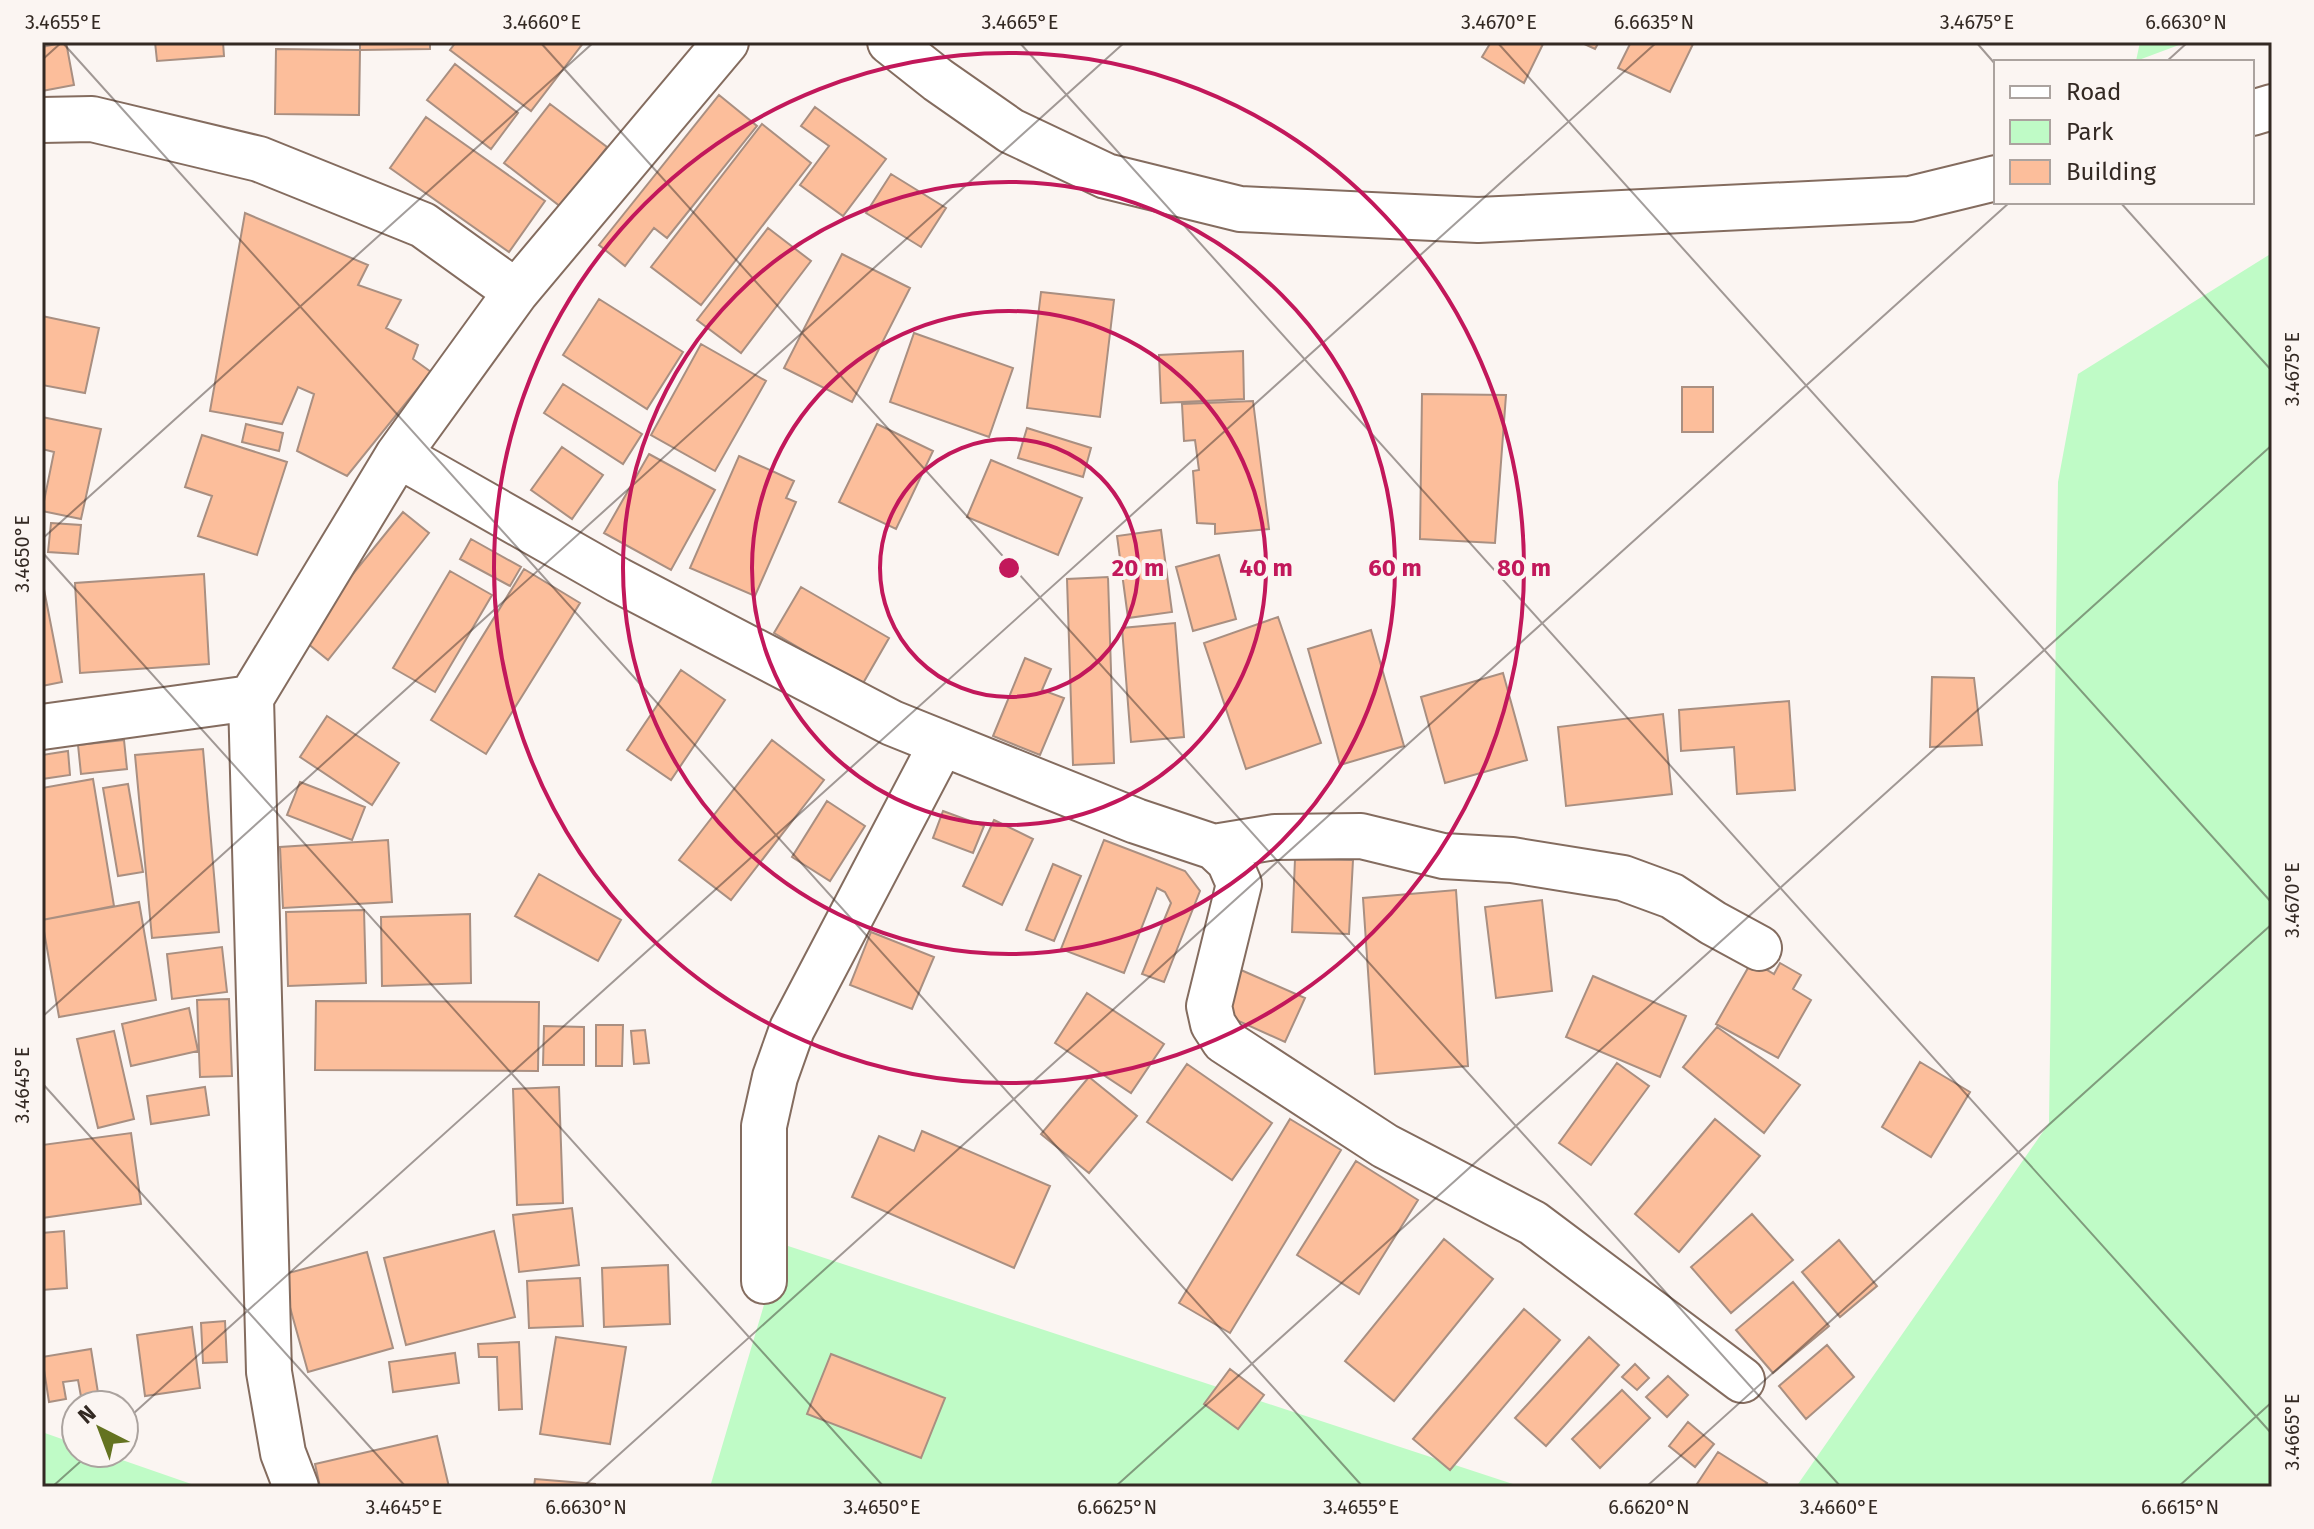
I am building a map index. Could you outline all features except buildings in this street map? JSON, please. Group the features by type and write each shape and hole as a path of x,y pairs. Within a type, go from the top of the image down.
{"street":[{"path":"296,1487 283,1453 269,1372 251,698 398,455 516,292 726,42"},
{"path":"890,42 1011,131 1106,176 1240,209 1493,220 1910,199 1994,178"},
{"path":"42,120 92,119 259,159 423,225 516,292"},
{"path":"398,455 618,580 892,723 1136,821 1214,847 1229,861 1239,884 1209,1006 1213,1024 1224,1041 1385,1146 1533,1223 1742,1380"},
{"path":"42,727 251,698"},
{"path":"764,1281 764,1126 775,1077 792,1029 942,743"},
{"path":"1214,847 1275,837 1361,836 1443,856 1512,860 1623,878 1672,896 1759,948"}],"green space":[{"path":"2140,42 2187,42 2139,60 2136,60"},
{"path":"2272,253 2272,1487 1796,1487 2049,1123 2058,482 2078,374"},
{"path":"782,1244 1522,1487 710,1487"},
{"path":"42,1432 60,1438 60,1469 140,1469 140,1466 200,1487 42,1487"}]}
